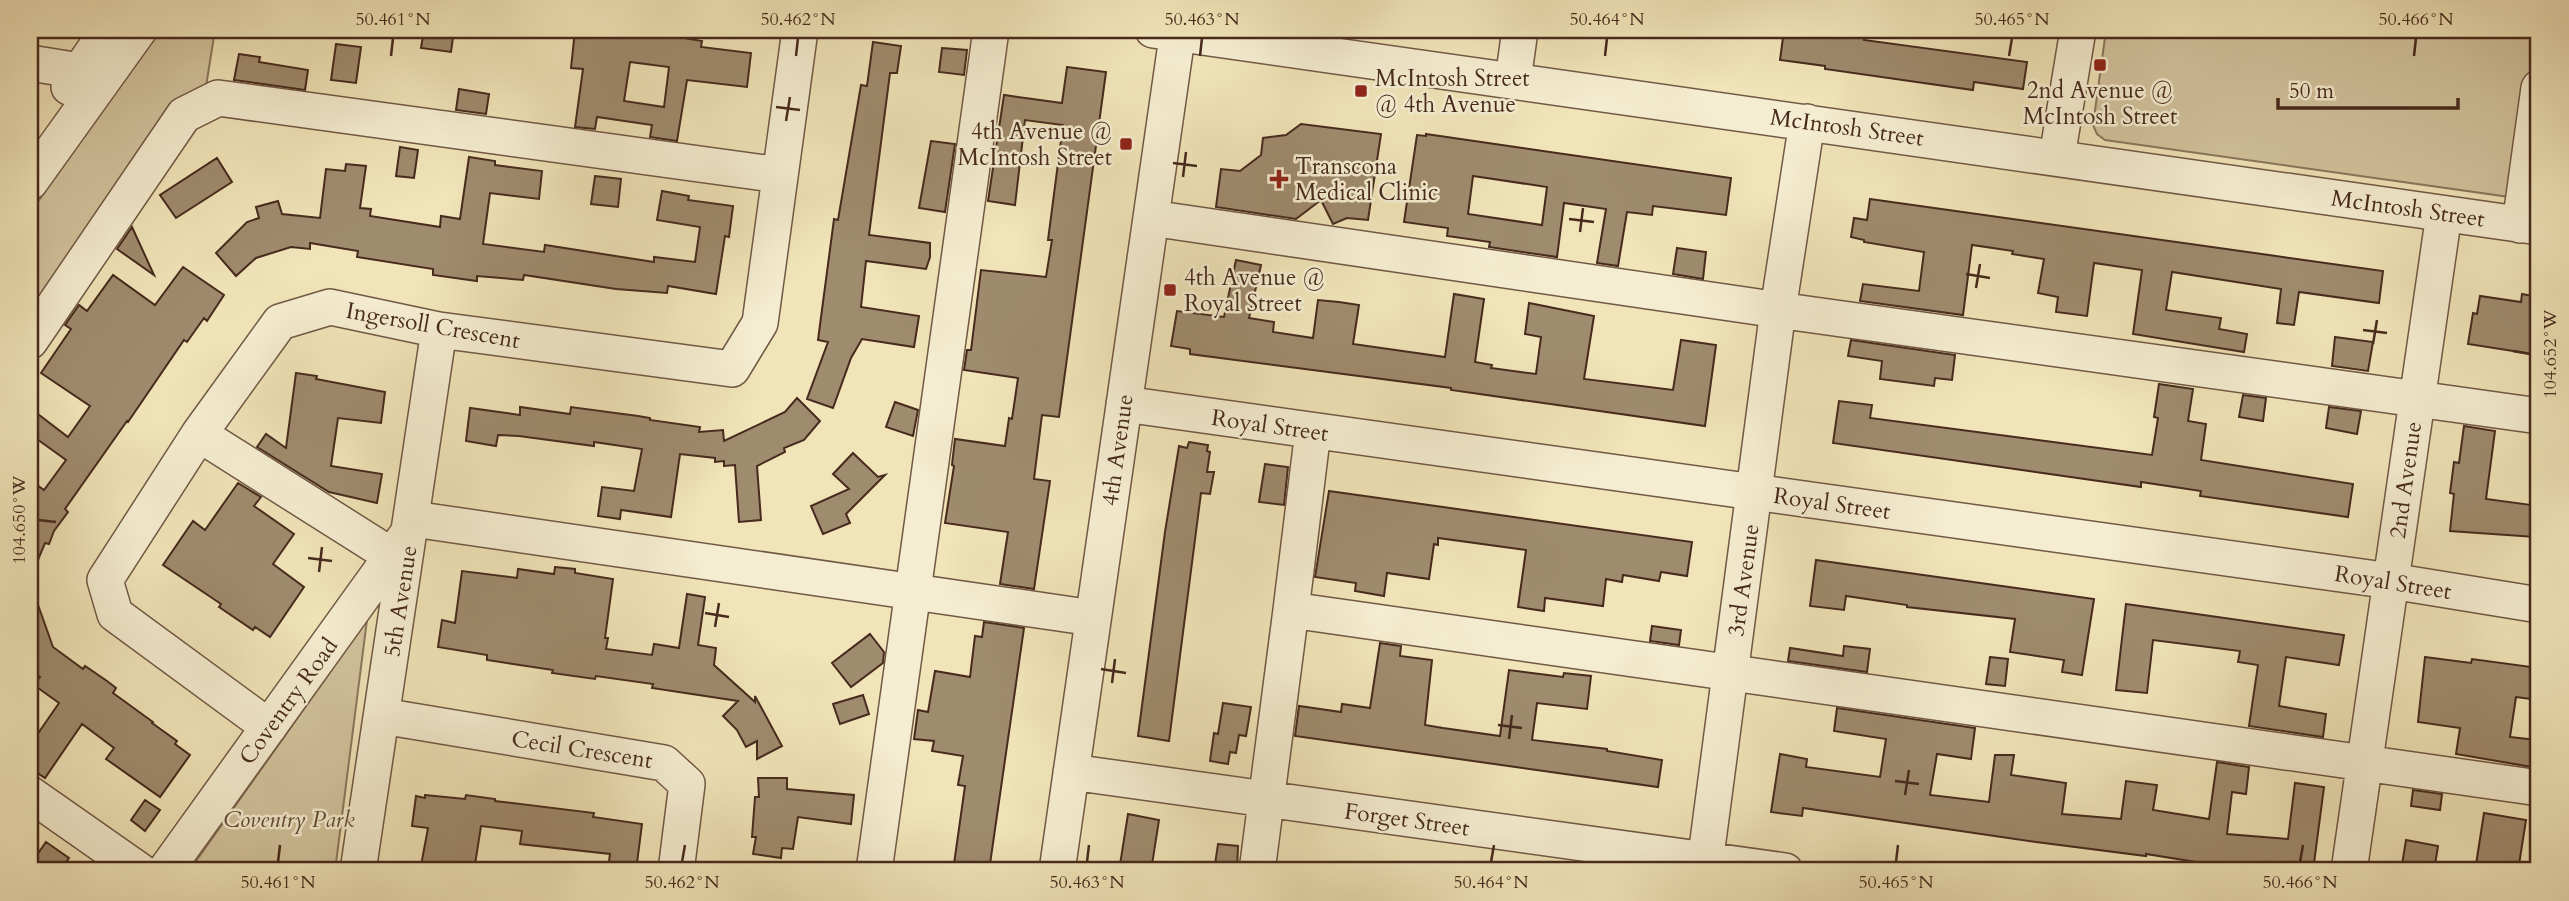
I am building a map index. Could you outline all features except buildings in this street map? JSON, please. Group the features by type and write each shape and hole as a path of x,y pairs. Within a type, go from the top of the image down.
{"street":[{"path":"30,142 108,30"},
{"path":"30,182 139,30"},
{"name":"Ingersoll Crescent","path":"269,727 115,614 105,580 199,434 280,322 330,307 439,330 732,369 760,323 800,30"},
{"path":"874,871 991,30"},
{"path":"1513,80 1520,30"},
{"path":"2057,157 2078,30"},
{"name":"McIntosh Street","path":"1170,31 2529,226"},
{"name":"4th Avenue","path":"1057,871 1151,218 1170,31"},
{"path":"30,63 80,71"},
{"path":"2529,226 2539,88"},
{"path":"30,341 184,115 218,98 780,175"},
{"name":"3rd Avenue","path":"1705,866 1778,310 1807,122"},
{"name":"2nd Avenue","path":"2349,871 2444,214"},
{"path":"1151,218 1778,310 2539,416"},
{"name":"5th Avenue","path":"358,871 382,716 405,535 439,330"},
{"name":"Royal Street","path":"1124,404 2391,581 2539,605"},
{"path":"1257,871 1313,431"},
{"path":"199,434 405,535 911,592 1093,618"},
{"name":"Coventry Road","path":"165,871 405,535"},
{"path":"1291,610 2539,788"},
{"name":"Cecil Crescent","path":"382,716 664,763 687,784 676,871"},
{"name":"Forget Street","path":"1071,772 1705,866 1785,871"},
{"path":"30,794 140,871"}],"green space":[{"path":"159,30 215,30 205,93 30,315 30,213"},
{"path":"2106,30 2539,30 2539,49 2517,198 2105,140 2097,134 2093,125"},
{"name":"Coventry Park","path":"367,620 335,871 189,871"}],"place":[{"name":"2nd Avenue @ McIntosh Street","path":"2100,65"},
{"name":"McIntosh Street @ 4th Avenue","path":"1361,91"},
{"name":"4th Avenue @ McIntosh Street","path":"1126,144"},
{"name":"Transcona Medical Clinic","path":"1279,179"},
{"name":"4th Avenue @ Royal Street","path":"1170,290"}]}
